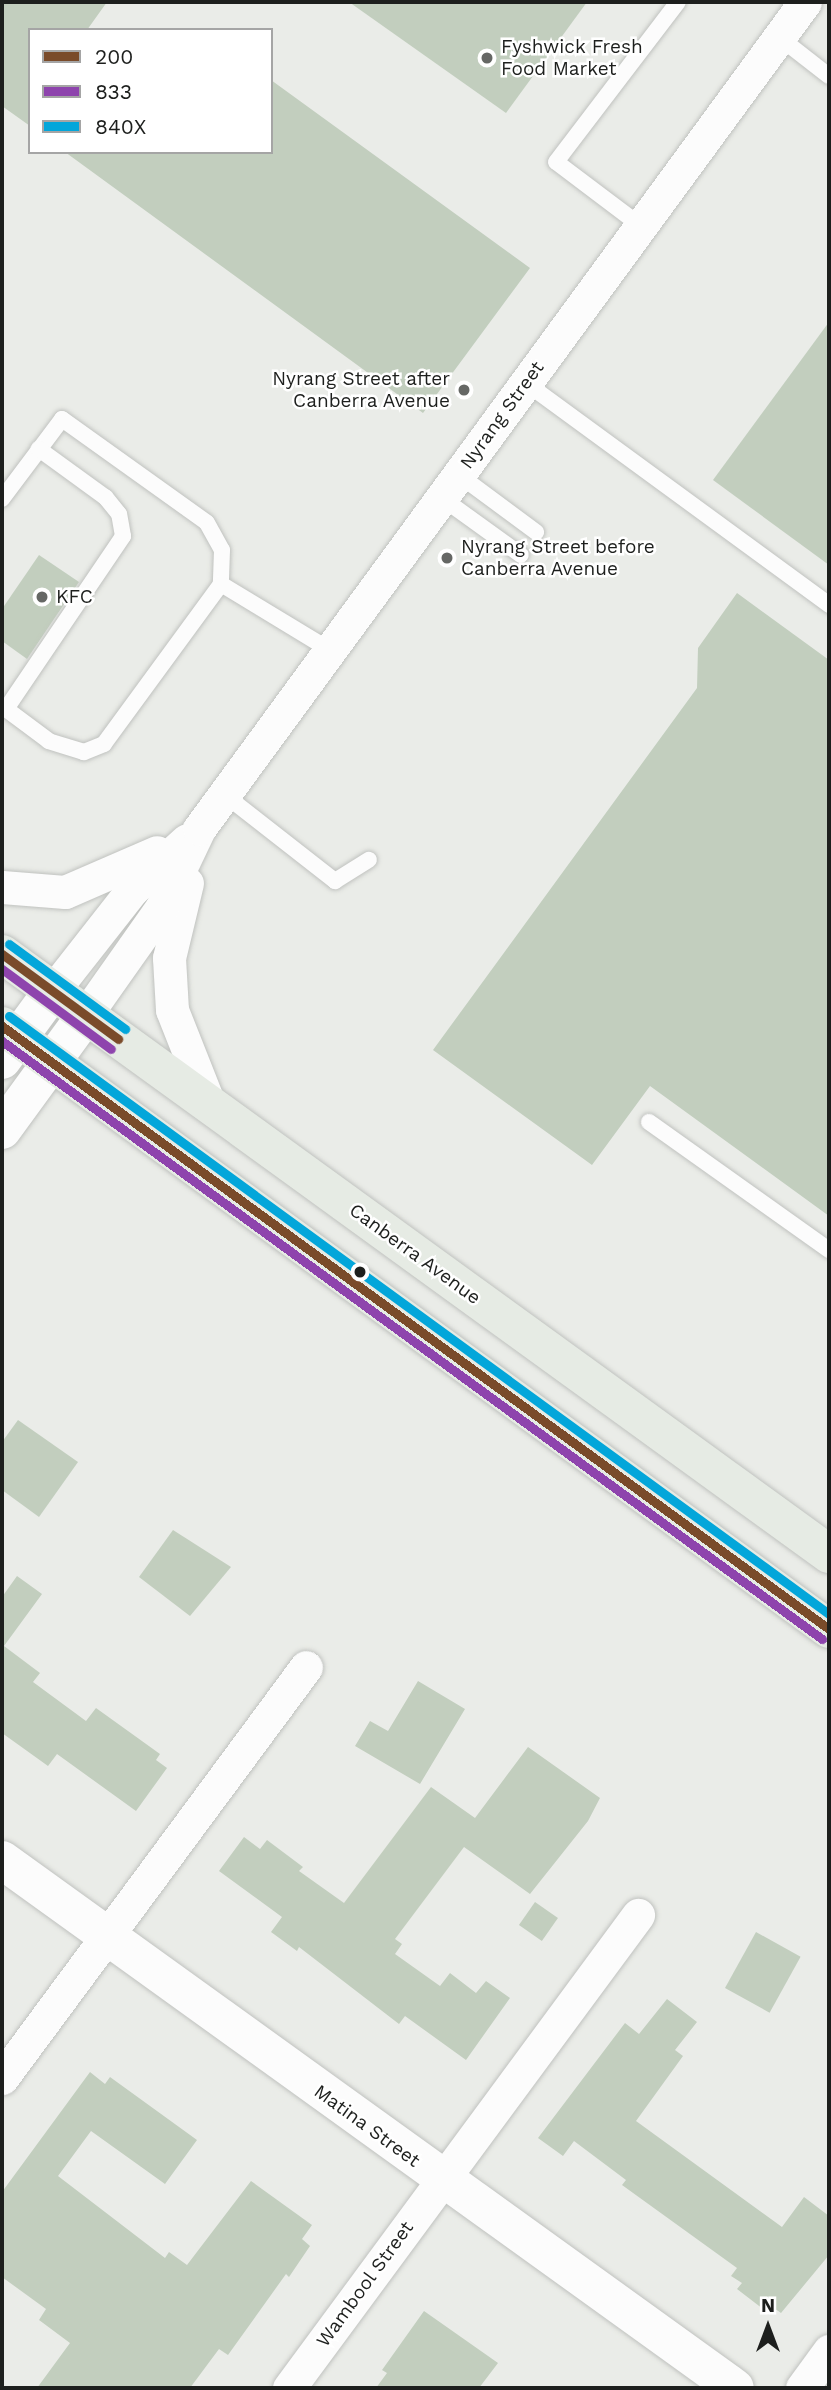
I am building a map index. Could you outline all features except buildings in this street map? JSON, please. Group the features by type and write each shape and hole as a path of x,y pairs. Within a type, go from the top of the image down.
{"highway":[{"name":"Canberra Avenue","path":"2,954 829,1554"},
{"path":"7,1041 52,1063 829,1629"}],"street":[{"name":"Nyrang Street","path":"2,1130 162,907 200,829 805,2"},
{"name":"Nyrang Street","path":"7,1041 52,992 132,890 200,829"},
{"path":"2,887 65,892 127,868 200,829"},
{"path":"200,829 169,958 172,1010 210,1106"},
{"path":"2,2078 306,1667"},
{"name":"Matina Street","path":"2,1860 442,2180 736,2388"},
{"name":"Wambool Street","path":"289,2388 638,1915"},
{"path":"802,2388 829,2351"}],"lane":[{"path":"641,226 556,162 678,2"},
{"path":"779,37 829,76"},
{"path":"526,383 829,604"},
{"path":"2,499 39,449 62,419 207,523 222,550 221,584 104,744 84,752 49,741 4,708 123,536 119,514 105,497 39,449"},
{"path":"451,486 536,532"},
{"path":"451,486 521,555"},
{"path":"221,584 330,650"},
{"path":"225,795 335,881 369,860"},
{"path":"649,1122 829,1250"}],"transit line":[{"name":"840X","path":"9,944 125,1029"},
{"name":"200","path":"2,954 118,1039"},
{"name":"833","path":"2,969 111,1049"},
{"name":"840X","path":"9,1016 829,1614"},
{"name":"200","path":"2,1026 829,1629"},
{"name":"833","path":"2,1041 822,1639"}],"place":[{"name":"Fyshwick Fresh Food Market","path":"487,58"},
{"name":"Nyrang Street after Canberra Avenue","path":"464,390"},
{"name":"Nyrang Street before Canberra Avenue","path":"447,558"},
{"name":"KFC","path":"42,597"}]}
